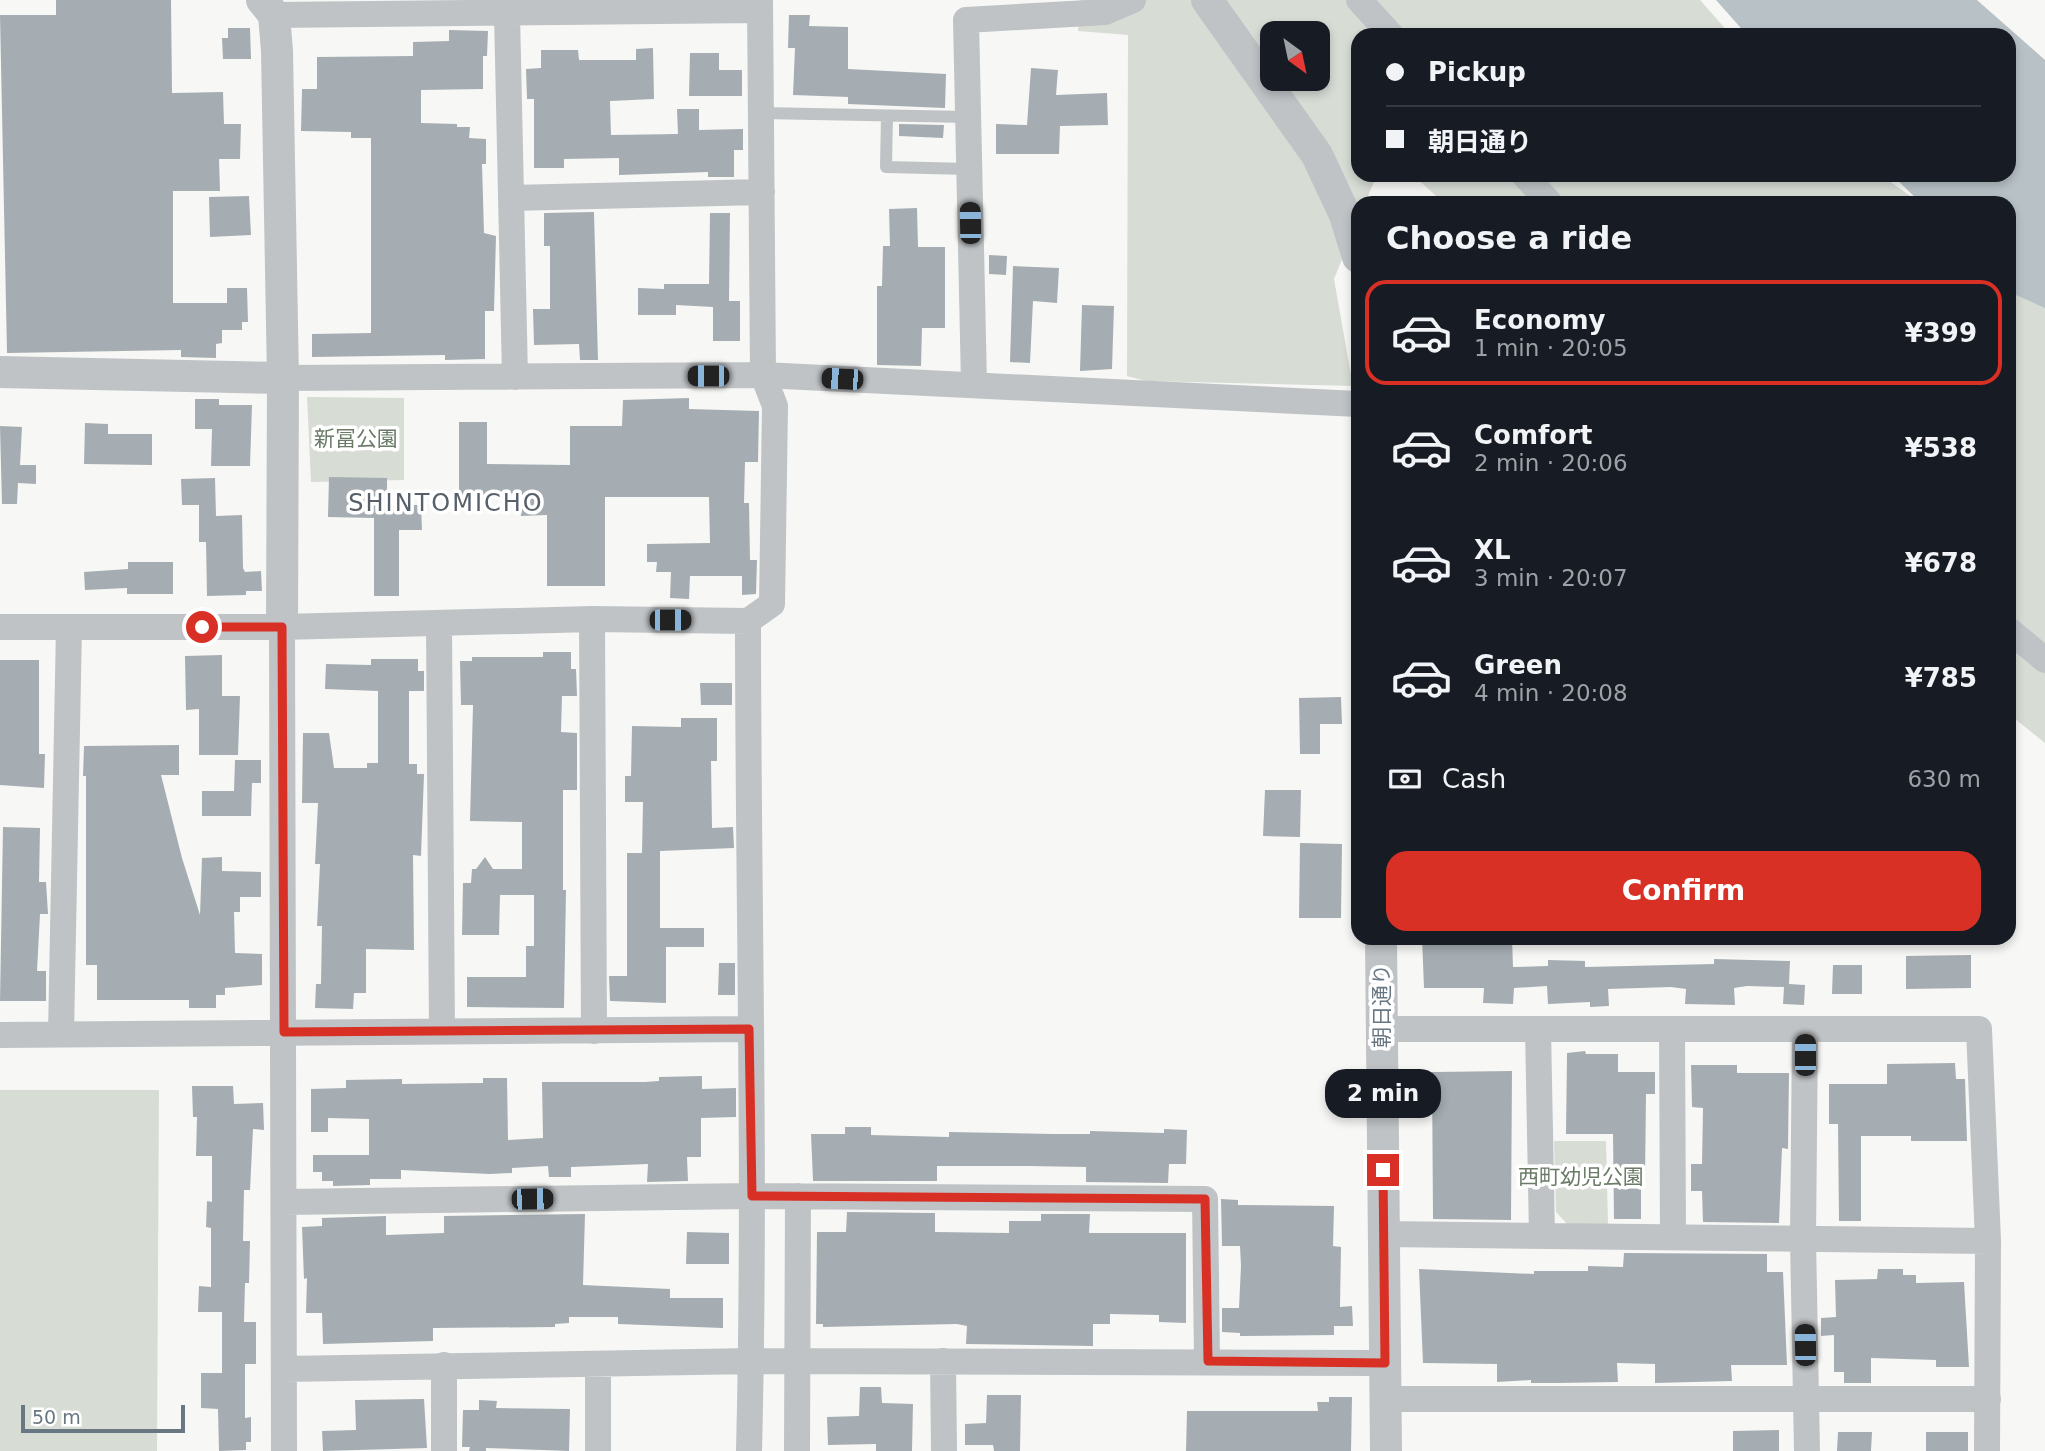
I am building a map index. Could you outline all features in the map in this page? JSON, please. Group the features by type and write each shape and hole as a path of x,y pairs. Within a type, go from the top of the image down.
{"street":[{"path":"974,384 966,20 1105,12 1133,0"},
{"path":"1207,0 1317,155 1345,215 1351,234"},
{"path":"1359,0 1385,28"},
{"path":"0,627 282,627 592,619 748,621 772,604 775,406 763,375 760,5 507,13 461,7 268,8 283,378 282,627 284,1451"},
{"path":"507,13 515,377"},
{"path":"1530,182 1544,196"},
{"path":"511,198 762,192"},
{"path":"0,372 283,378 763,375 1351,404"},
{"path":"592,619 594,1031"},
{"path":"748,621 752,1196 750,1451"},
{"path":"439,624 442,1031"},
{"path":"61,1034 69,627"},
{"path":"2016,635 2045,660"},
{"name":"朝日通り","path":"1381,945 1386,1451"},
{"path":"0,1035 749,1029"},
{"path":"1382,1029 1979,1029 1988,1241 1987,1451"},
{"path":"1538,1029 1542,1236"},
{"path":"1672,1029 1673,1237"},
{"path":"1805,1029 1802,1239 1807,1451"},
{"path":"284,1202 752,1196 1205,1199 1208,1361"},
{"path":"797,1451 798,1196"},
{"path":"1383,1234 1988,1241"},
{"path":"943,1360 944,1451"},
{"path":"284,1369 751,1361 1385,1363"},
{"path":"444,1365 444,1451"},
{"path":"598,1365 598,1451"},
{"path":"1385,1399 1988,1399"}],"lane":[{"path":"761,113 968,117"},
{"path":"887,116 886,167 969,169"}],"green space":[{"path":"1080,0 1700,0 1725,28 1351,28 1351,182 1374,182 1368,196 1351,196 1351,237 1334,279 1351,386 1146,381 1127,376 1128,35 1078,31"},
{"path":"1421,182 1891,182 1910,196 1436,196"},
{"path":"2016,270 2045,286 2045,743 2016,720"},
{"name":"新冨公園","path":"307,397 404,398 404,480 311,482"},
{"path":"0,1090 159,1090 157,1451 0,1451"},
{"name":"西町幼児公園","path":"1554,1141 1606,1141 1608,1224 1568,1225 1556,1212"}],"shaded area":[{"path":"1716,0 1977,0 2009,28 1741,28"},
{"path":"2016,34 2045,60 2045,308 2016,295 2016,196 1914,196 1899,182 2016,182"}],"building":[{"path":"56,0 171,0 172,93 223,92 224,124 241,124 240,159 219,159 220,191 173,191 173,303 227,303 227,288 247,288 248,322 242,322 242,330 222,330 222,343 216,344 216,358 181,357 181,350 7,353 0,15 56,15"},
{"path":"789,15 810,15 809,26 848,27 848,69 946,74 945,108 848,104 848,97 793,95 795,48 788,48"},
{"path":"228,28 250,28 251,59 223,59 222,38 228,38"},
{"path":"449,30 488,31 487,56 483,56 483,89 421,90 421,123 470,127 469,138 486,139 486,164 482,164 484,233 496,236 494,311 485,311 485,359 445,360 445,355 312,357 312,334 371,333 371,138 351,138 351,132 301,131 302,89 317,89 317,57 413,56 413,42 449,41"},
{"path":"653,48 654,99 610,101 611,135 678,134 677,109 699,109 699,130 743,129 743,150 734,150 734,177 708,177 708,172 619,175 619,158 564,159 564,168 534,168 534,99 527,99 526,69 541,68 541,50 578,50 579,60 636,60 636,49"},
{"path":"690,53 719,53 719,70 742,70 742,96 689,96"},
{"path":"1031,68 1058,70 1056,95 1107,93 1108,125 1060,126 1059,154 996,154 996,124 1027,125"},
{"path":"899,124 944,125 943,138 899,136"},
{"path":"249,196 251,235 210,237 209,197"},
{"path":"917,208 918,247 945,247 945,328 922,328 921,366 877,365 877,286 882,286 883,246 890,246 889,209"},
{"path":"594,212 598,360 580,360 579,344 534,345 533,309 550,309 550,246 544,246 544,213"},
{"path":"710,213 730,213 729,301 740,301 740,341 713,341 713,307 676,305 676,315 638,315 638,288 664,289 664,284 709,284"},
{"path":"989,255 1007,256 1006,275 989,274"},
{"path":"1013,266 1059,268 1057,303 1033,301 1030,363 1010,362"},
{"path":"1082,305 1114,306 1112,369 1080,371"},
{"path":"689,398 689,409 759,411 758,462 745,462 744,503 749,503 750,560 757,560 756,594 742,595 742,576 690,576 689,599 670,598 671,572 656,572 657,562 647,562 647,544 710,543 709,497 605,497 605,586 547,586 547,515 521,516 520,493 459,496 459,422 487,422 487,464 570,465 570,426 622,426 623,400"},
{"path":"195,399 219,399 219,405 252,405 250,466 211,466 212,429 195,429"},
{"path":"85,423 108,424 108,434 152,434 152,465 84,464"},
{"path":"0,426 22,427 20,465 36,465 36,484 18,483 17,504 2,504"},
{"path":"329,477 387,478 387,505 421,505 422,530 399,530 399,596 374,596 374,518 328,517"},
{"path":"215,478 216,516 242,515 243,568 245,572 261,571 262,591 246,591 246,595 207,596 206,542 199,542 199,505 182,505 181,479"},
{"path":"128,562 173,562 173,594 127,594 127,588 85,590 84,572 128,569"},
{"path":"543,652 571,652 571,669 576,669 577,696 562,696 561,732 577,733 577,790 563,790 563,890 566,890 564,1008 467,1007 467,977 526,977 526,946 534,946 534,895 500,895 499,935 462,935 463,883 471,883 472,869 476,869 485,857 493,869 522,869 522,822 470,821 473,705 461,705 460,661 472,661 472,657 543,657"},
{"path":"222,655 222,696 240,696 238,755 199,755 199,709 186,710 185,656"},
{"path":"371,659 418,659 418,671 424,671 424,691 409,691 409,764 417,764 417,774 424,774 421,856 413,855 414,950 366,949 366,993 354,993 353,1009 315,1008 316,984 321,984 322,926 317,926 320,864 315,864 318,803 302,803 303,733 329,733 334,768 367,768 367,763 378,763 378,691 325,689 326,664 371,665"},
{"path":"0,660 39,660 39,754 45,754 44,788 0,785"},
{"path":"700,683 732,683 732,705 701,705"},
{"path":"1341,697 1342,724 1320,724 1320,754 1300,754 1299,698"},
{"path":"681,718 717,718 717,761 711,761 712,828 733,827 734,848 660,851 660,928 704,928 704,947 666,947 666,1003 610,1001 609,976 627,976 627,853 642,853 643,802 625,802 625,776 631,776 632,726 681,727"},
{"path":"179,745 179,775 161,775 200,915 202,858 222,857 222,871 261,872 261,897 240,897 240,912 234,912 235,953 262,954 262,985 225,988 225,995 216,995 216,1008 189,1008 189,1000 97,1000 97,965 86,965 84,746"},
{"path":"235,760 261,760 261,783 252,783 251,816 202,816 202,791 234,791"},
{"path":"1265,790 1301,790 1300,837 1263,836"},
{"path":"3,827 40,828 39,882 46,882 48,914 40,914 37,971 46,971 46,1001 0,1001"},
{"path":"1300,843 1342,844 1341,918 1299,918"},
{"path":"1422,945 1512,945 1513,967 1548,966 1548,960 1585,961 1585,967 1714,964 1714,959 1790,961 1789,984 1805,985 1804,1005 1783,1004 1784,987 1747,986 1734,988 1735,1005 1685,1004 1686,989 1671,987 1608,989 1609,1006 1590,1007 1590,1002 1548,1004 1547,986 1514,988 1513,1004 1483,1003 1484,988 1424,988"},
{"path":"1971,955 1971,988 1906,989 1906,956"},
{"path":"719,963 735,963 735,995 718,995"},
{"path":"1833,965 1862,965 1862,994 1832,994"},
{"path":"1585,1051 1586,1054 1618,1054 1618,1072 1655,1072 1655,1094 1646,1094 1645,1180 1641,1180 1641,1219 1614,1219 1613,1134 1566,1134 1567,1053"},
{"path":"1955,1063 1956,1079 1965,1079 1967,1141 1911,1141 1911,1136 1861,1136 1861,1221 1839,1221 1838,1124 1829,1124 1829,1084 1887,1084 1887,1064"},
{"path":"1691,1065 1737,1065 1737,1073 1789,1073 1788,1149 1782,1148 1779,1223 1703,1222 1702,1191 1691,1191 1691,1164 1702,1164 1703,1108 1692,1107"},
{"path":"1512,1071 1511,1220 1433,1219 1432,1072"},
{"path":"702,1076 702,1089 736,1088 736,1117 701,1118 701,1157 687,1157 688,1181 647,1182 648,1164 571,1167 571,1177 549,1177 548,1166 512,1168 512,1173 490,1174 401,1170 401,1179 370,1179 370,1185 333,1186 333,1181 322,1181 322,1172 313,1172 313,1155 369,1155 369,1119 328,1118 328,1132 311,1132 311,1089 346,1088 346,1080 402,1079 402,1084 483,1083 483,1078 507,1078 508,1140 543,1138 542,1082 645,1082 659,1081 659,1077"},
{"path":"192,1086 233,1086 234,1104 263,1103 264,1130 253,1129 250,1190 244,1190 243,1241 250,1241 249,1283 245,1283 244,1322 256,1322 256,1364 245,1364 245,1418 251,1417 251,1442 246,1442 246,1450 219,1451 218,1409 201,1408 201,1373 222,1373 222,1312 198,1312 199,1286 211,1287 211,1228 206,1227 207,1201 212,1202 212,1156 196,1156 197,1117 193,1117"},
{"path":"845,1127 871,1127 871,1135 949,1137 949,1132 1090,1134 1090,1131 1164,1133 1164,1129 1187,1130 1186,1164 1169,1164 1168,1183 1086,1182 1086,1167 1028,1166 937,1166 937,1181 813,1181 811,1134 845,1134"},
{"path":"1221,1199 1238,1200 1238,1205 1334,1206 1333,1246 1341,1247 1340,1307 1352,1306 1353,1326 1334,1326 1334,1335 1240,1336 1240,1333 1222,1332 1222,1308 1239,1308 1241,1266 1240,1246 1222,1246"},
{"path":"847,1212 935,1213 935,1232 1009,1233 1009,1221 1041,1221 1041,1214 1090,1214 1089,1233 1186,1233 1186,1323 1159,1322 1159,1315 1110,1314 1110,1324 1093,1324 1093,1346 966,1344 967,1326 957,1324 823,1327 823,1324 816,1324 817,1232 846,1232"},
{"path":"585,1214 583,1285 670,1289 670,1298 723,1298 723,1328 618,1324 618,1317 569,1317 569,1323 555,1324 555,1327 433,1328 433,1341 323,1344 322,1313 306,1313 307,1278 304,1279 302,1227 322,1226 322,1218 386,1216 386,1235 444,1233 444,1216"},
{"path":"687,1232 729,1233 729,1264 686,1264"},
{"path":"1624,1253 1767,1254 1767,1272 1783,1272 1787,1365 1731,1365 1732,1381 1655,1383 1655,1364 1617,1363 1618,1382 1531,1383 1531,1380 1497,1382 1497,1364 1423,1363 1419,1269 1534,1274 1534,1271 1588,1271 1588,1266 1623,1267"},
{"path":"1878,1269 1903,1269 1903,1275 1916,1275 1916,1283 1964,1282 1969,1367 1936,1367 1936,1360 1871,1358 1871,1383 1844,1383 1844,1372 1834,1372 1834,1335 1821,1336 1821,1318 1836,1317 1835,1280 1877,1279"},
{"path":"860,1387 881,1387 882,1403 913,1404 912,1451 876,1451 876,1444 828,1445 827,1417 859,1416"},
{"path":"987,1395 1021,1395 1020,1451 994,1451 993,1445 965,1445 965,1424 986,1423"},
{"path":"1329,1397 1352,1397 1351,1451 1186,1451 1187,1411 1318,1411 1317,1402 1329,1402"},
{"path":"424,1399 427,1448 323,1451 322,1431 356,1430 355,1400"},
{"path":"479,1400 497,1401 496,1408 570,1409 569,1451 486,1448 486,1451 469,1451 470,1447 462,1447 463,1410 479,1410"},
{"path":"1779,1430 1779,1451 1733,1451 1733,1431"},
{"path":"1838,1432 1872,1432 1871,1451 1837,1451"},
{"path":"1926,1432 1968,1432 1968,1451 1926,1451"}],"district":[{"name":"SHINTOMICHO","path":"446,503"}],"route":[{"path":"202,627 282,627 284,1032 749,1029 752,1196 1205,1199 1208,1361 1385,1363 1383,1170"}]}
